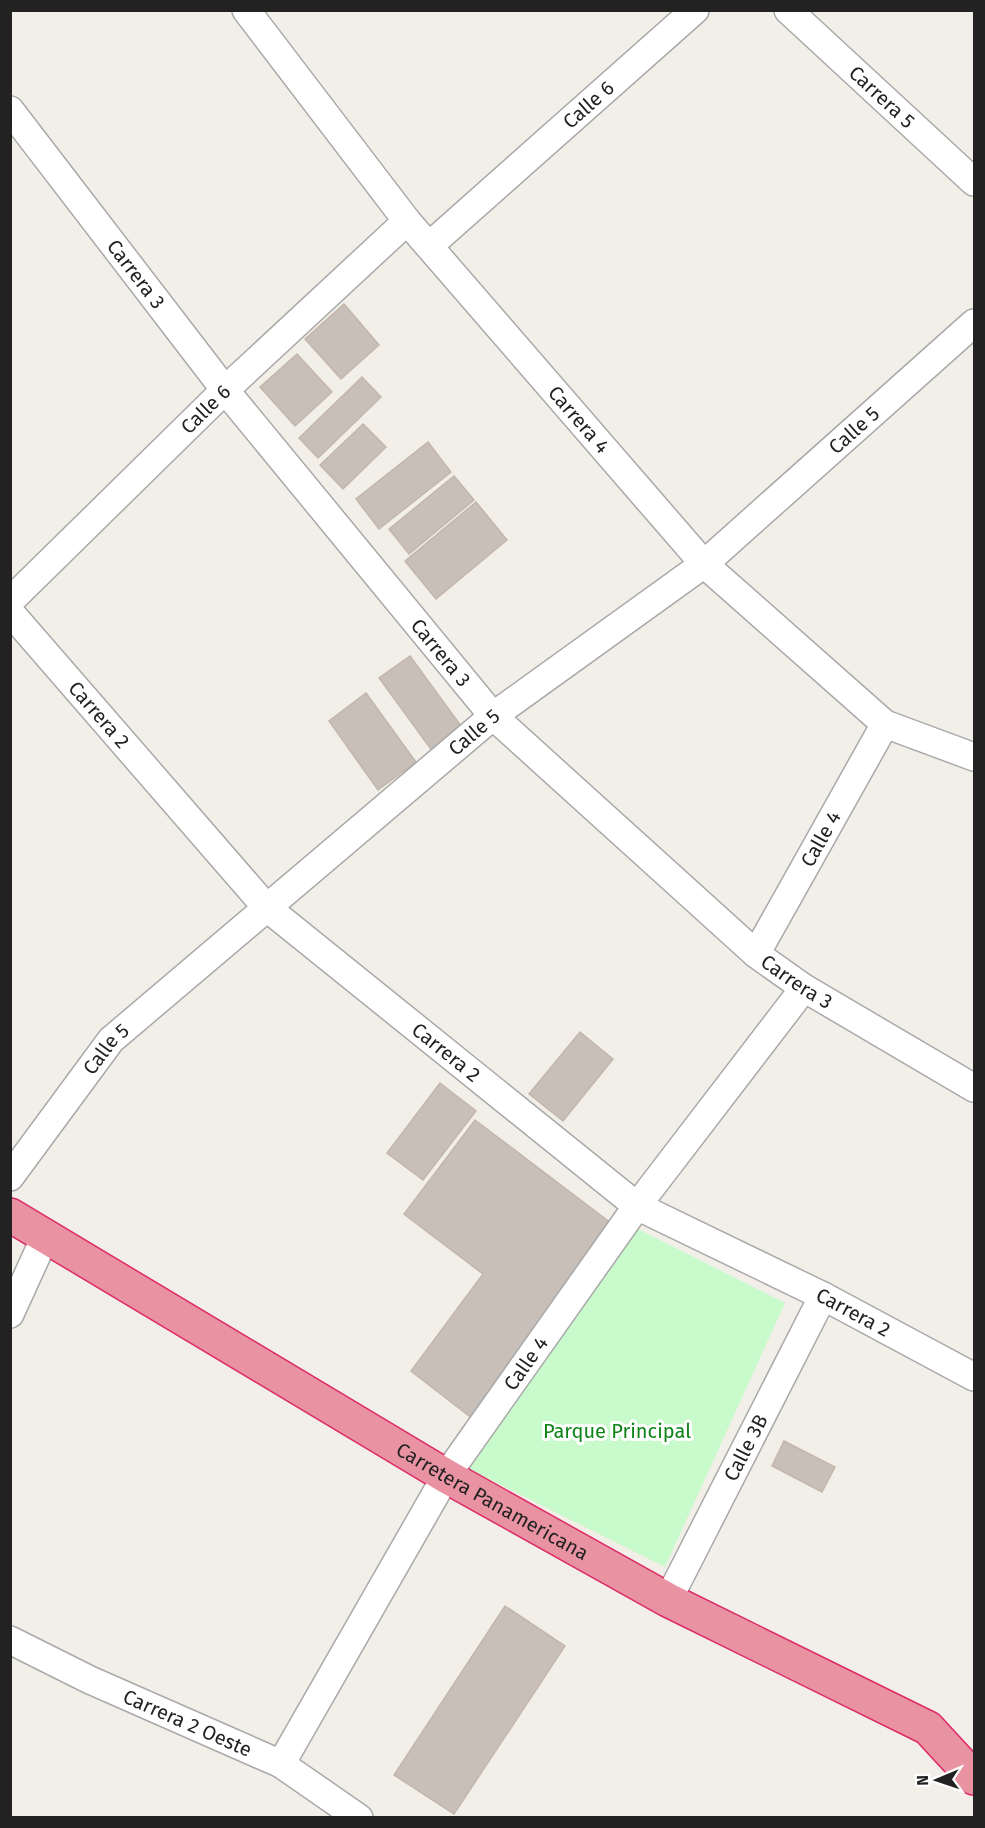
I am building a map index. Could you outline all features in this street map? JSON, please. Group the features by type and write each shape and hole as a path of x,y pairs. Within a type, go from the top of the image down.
{"highway":[{"name":"Carretera Panamericana","path":"10,1215 446,1476 668,1600 928,1728 975,1778"}],"street":[{"name":"Carrera 4","path":"246,10 407,221 704,564 885,724 975,757"},
{"name":"Calle 6","path":"429,246 694,10"},
{"name":"Carrera 5","path":"788,10 975,182"},
{"name":"Carrera 3","path":"10,110 225,390 494,716 756,954 804,988 975,1088"},
{"name":"Calle 6","path":"10,601 225,390 407,221"},
{"name":"Calle 5","path":"10,1177 111,1040 494,716 704,564 975,323"},
{"name":"Carrera 2","path":"10,612 266,907 637,1206 823,1296 975,1377"},
{"name":"Calle 4","path":"756,954 885,724"},
{"name":"Calle 4","path":"281,1764 446,1476 637,1206 804,988"},
{"path":"10,1314 46,1235"},
{"name":"Calle 3B","path":"668,1600 823,1296"},
{"name":"Carrera 2 Oeste","path":"10,1640 90,1680 281,1764 359,1818"}],"green space":[{"name":"Parque Principal","path":"638,1229 785,1303 665,1567 467,1468"}],"building":[{"path":"344,304 379,345 341,379 305,339"},
{"path":"297,354 332,392 295,426 260,387"},
{"path":"362,377 381,397 318,458 299,438"},
{"path":"363,424 386,447 343,489 320,465"},
{"path":"428,442 451,472 379,529 356,499"},
{"path":"454,476 474,500 409,554 389,529"},
{"path":"476,502 507,540 436,599 405,561"},
{"path":"410,656 464,730 433,752 379,678"},
{"path":"366,693 416,762 378,790 329,721"},
{"path":"580,1032 613,1059 563,1121 529,1094"},
{"path":"440,1083 476,1111 423,1180 387,1153"},
{"path":"475,1120 616,1227 473,1419 411,1371 483,1274 404,1214"},
{"path":"784,1441 835,1467 822,1492 772,1466"},
{"path":"505,1606 565,1646 454,1814 394,1775"}]}
